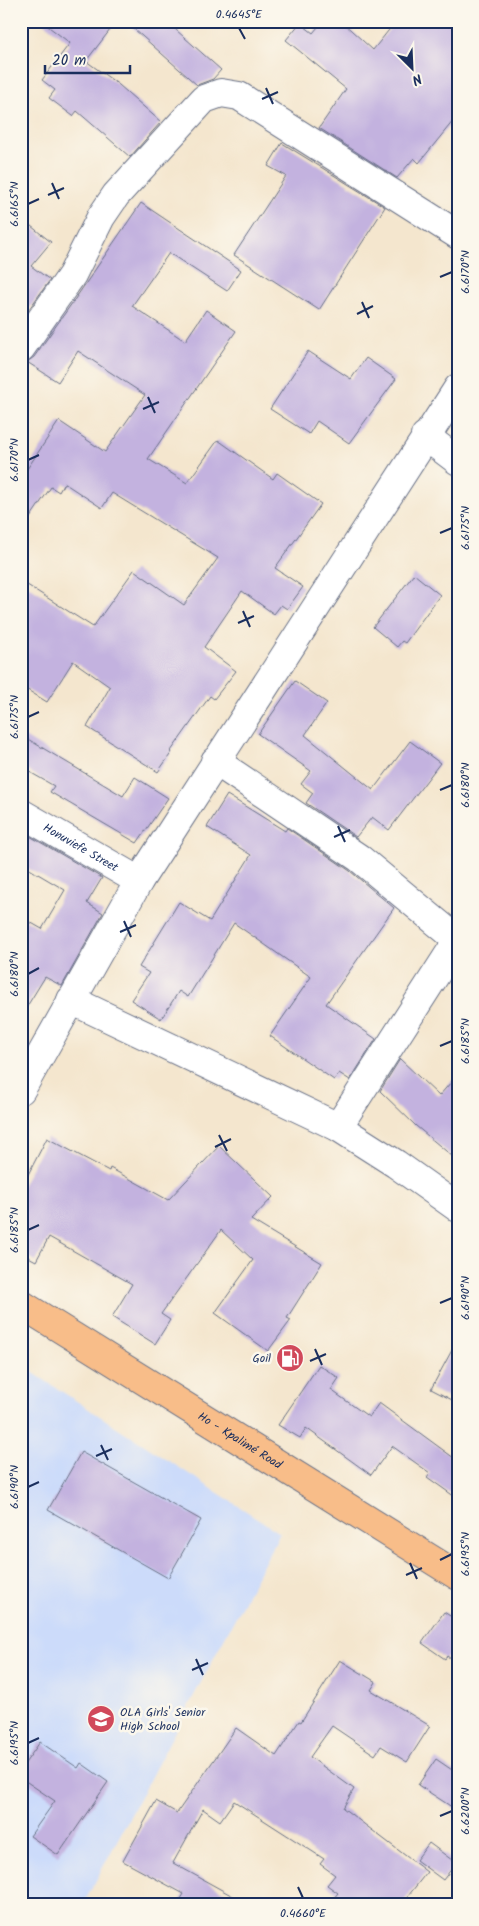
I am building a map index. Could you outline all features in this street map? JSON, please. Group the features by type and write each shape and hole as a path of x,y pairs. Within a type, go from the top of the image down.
{"main road":[{"name":"Ho - Kpalimé Road","path":"21,1304 458,1576"}],"street":[{"path":"21,348 72,275 101,217 116,195 204,99 221,93 239,96 458,235"},
{"path":"21,1090 139,881 425,436 458,388"},
{"path":"425,436 458,461"},
{"path":"215,761 359,858 458,940 338,1127"},
{"name":"Honuviefe Street","path":"21,813 139,881"},
{"path":"71,1000 338,1127 396,1164 458,1208"}],"shaded area":[{"name":"OLA Girls' Senior High School","path":"21,1365 280,1533 83,1905 21,1905"}],"building":[{"path":"41,21 117,21 86,61 119,85 161,122 130,157 77,111 73,116 49,98 55,90 42,80 70,43"},
{"path":"125,21 166,21 221,70 213,79 197,85"},
{"path":"323,21 341,21 373,50 396,21 458,21 458,115 419,163 414,158 397,178 319,128 346,89 286,40 300,23 313,33"},
{"path":"282,143 385,207 319,310 234,255 286,176 268,166"},
{"path":"141,203 241,270 227,291 169,253 132,306 185,341 206,310 236,331 148,459 187,483 218,440 273,479 277,473 321,504 275,568 303,587 287,609 281,605 274,614 242,591 204,647 236,671 214,699 210,696 158,772 87,727 110,687 73,661 47,702 21,686 21,581 93,627 134,570 184,605 218,558 112,493 102,508 64,483 59,492 51,487 21,531 21,478 59,421 105,452 145,395 78,351 58,382 27,362 34,357"},
{"path":"21,218 51,242 31,266 50,280 21,320"},
{"path":"308,351 351,379 366,358 396,379 349,443 317,421 309,434 270,409"},
{"path":"414,574 440,595 405,643 402,641 397,647 373,627"},
{"path":"295,681 327,703 305,735 373,790 410,741 440,763 389,830 372,817 356,837 306,803 313,793 301,784 311,771 258,734"},
{"path":"21,735 123,796 135,777 168,798 137,843 50,792 54,786 21,767"},
{"path":"227,795 285,831 287,828 350,871 394,908 326,1004 376,1039 350,1080 339,1073 334,1080 270,1036 311,977 234,923 188,997 179,991 161,1019 131,1000 149,973 139,967 179,902 210,921 251,855 207,827"},
{"path":"21,831 102,878 87,903 103,913 62,986 45,977 21,1016 21,917 42,929 65,890 21,864"},
{"path":"400,1059 439,1096 458,1074 458,1161 416,1126 380,1091"},
{"path":"47,1138 109,1171 110,1168 168,1200 219,1146 273,1197 251,1220 322,1263 287,1318 291,1320 268,1351 215,1313 253,1260 221,1230 161,1314 170,1320 155,1344 112,1317 132,1284 49,1237 36,1261 21,1253 21,1188"},
{"path":"458,1339 458,1403 431,1389"},
{"path":"319,1365 339,1378 331,1390 369,1417 379,1403 458,1461 458,1499 427,1477 430,1473 392,1446 371,1475 306,1428 300,1438 278,1425"},
{"path":"81,1452 201,1520 168,1578 48,1510"},
{"path":"444,1612 458,1621 458,1664 447,1656 445,1659 422,1643"},
{"path":"340,1660 376,1682 371,1690 430,1726 407,1762 381,1746 375,1755 332,1726 310,1757 354,1789 343,1808 427,1872 401,1905 328,1905 338,1893 327,1885 335,1875 320,1864 324,1859 234,1801 220,1821 203,1809 173,1863 249,1905 177,1905 184,1894 123,1861 156,1801 177,1813 236,1728 276,1756 299,1721 301,1722"},
{"path":"40,1742 78,1768 81,1763 108,1782 58,1855 30,1836 55,1801 21,1778 21,1769"},
{"path":"436,1759 458,1774 458,1811 418,1785"},
{"path":"429,1843 456,1863 443,1880 416,1860"}],"place":[{"name":"Goil","path":"290,1358"},
{"name":"OLA Girls' Senior High School","path":"101,1719"}]}
